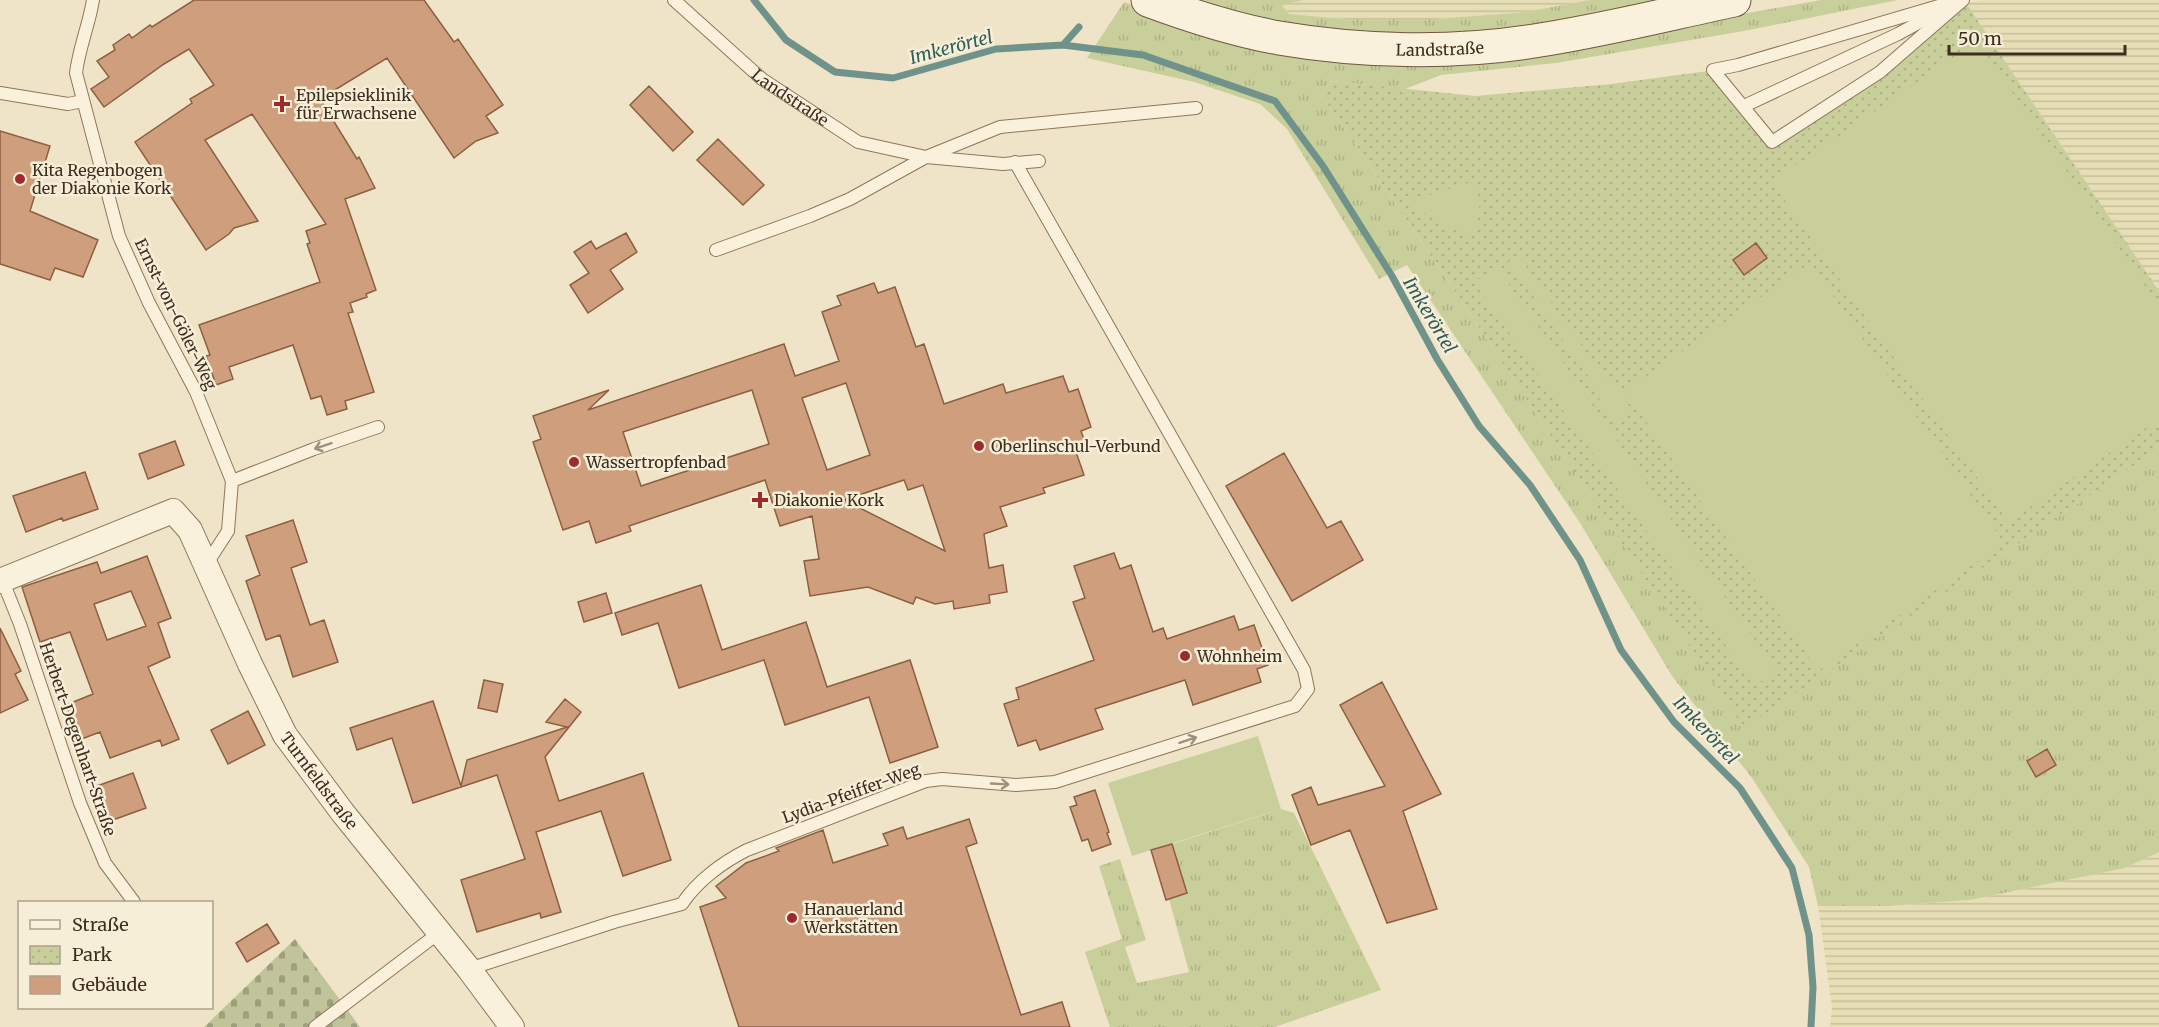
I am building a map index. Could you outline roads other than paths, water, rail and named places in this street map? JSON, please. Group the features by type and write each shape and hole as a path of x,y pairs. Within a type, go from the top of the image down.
{"main road":[{"name":"Landstraße","path":"1148,0 1189,15 1280,38 1405,49 1460,49 1533,41 1734,0"}],"street":[{"name":"Turnfeldstraße","path":"1,580 173,511 190,530 285,735 343,813 440,932 511,1025"}],"lane":[{"name":"Ernst-von-Göler-Weg","path":"93,0 87,31 79,51 76,73 119,236 149,303 196,392 232,481 228,531 205,566"},
{"name":"Landstraße","path":"674,0 762,80 858,142 926,157 1003,164 1039,161"},
{"path":"1961,0 1880,72 1772,142 1713,70 1738,65 1961,0"},
{"path":"1744,106 1898,34 1961,0"},
{"path":"0,93 68,104 83,101"},
{"path":"716,250 850,199 926,157 1000,127 1196,108"},
{"name":"Lydia-Pfeiffer-Weg","path":"469,969 614,922 682,904 688,895 727,860 747,850 926,781 942,779 1016,785 1055,782 1295,706 1308,689 1304,670 1015,162"},
{"path":"232,481 378,427"},
{"name":"Herbert-Degenhart-Straße","path":"1,580 20,624 80,803 105,862 133,901"},
{"path":"315,1027 440,932"}],"waterway":[{"name":"Imkerörtel","path":"754,0 786,40 835,72 893,78 996,49 1063,45 1143,55 1275,101 1323,166 1392,276 1437,359 1479,426 1530,485 1580,560 1621,650 1674,722 1740,788 1792,868 1809,935 1813,987 1811,1027"},
{"path":"1063,45 1079,27"}],"place":[{"name":"Epilepsieklinik für Erwachsene","path":"282,104"},
{"name":"Kita Regenbogen der Diakonie Kork","path":"20,179"},
{"name":"Oberlinschul-Verbund","path":"979,446"},
{"name":"Wassertropfenbad","path":"574,462"},
{"name":"Diakonie Kork","path":"760,500"},
{"name":"Wohnheim","path":"1185,656"},
{"name":"Hanauerland Werkstätten","path":"792,918"}]}
